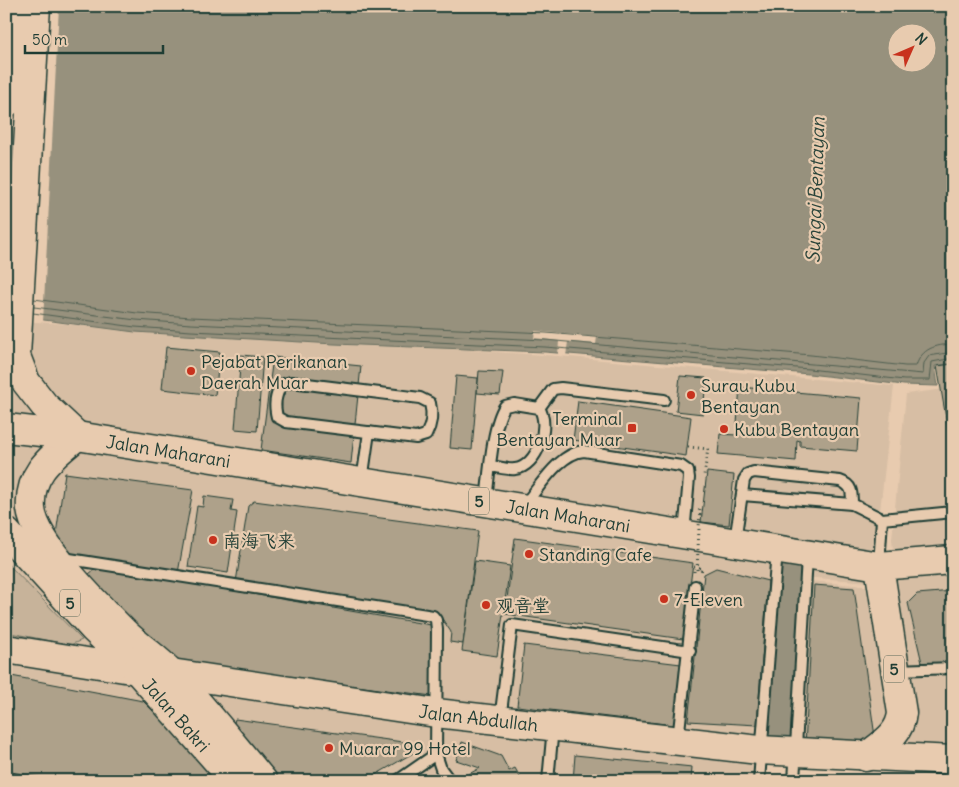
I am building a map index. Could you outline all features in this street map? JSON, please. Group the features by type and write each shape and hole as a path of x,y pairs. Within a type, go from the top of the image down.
{"main road":[{"path":"6,103 11,6"},
{"path":"36,6 16,325 16,356 26,382 44,405 77,436"},
{"name":"Jalan Maharani","path":"6,428 77,436 879,566 953,560"},
{"name":"Jalan Bakri","path":"77,436 43,464 33,487 31,509 37,531 54,557 127,634 171,673 263,781"},
{"name":"5","path":"6,532 94,629 138,670"},
{"name":"5","path":"866,757 895,734 901,725 902,714 879,566"},
{"name":"Jalan Abdullah","path":"6,649 436,713 759,750 866,757 913,770 953,760"},
{"name":"Jalan Bakri","path":"138,670 235,781"}],"lane":[{"path":"291,382 420,398 430,403 432,419 426,435 416,438 368,432 286,422 277,418 274,407 280,385 291,382"},
{"path":"540,408 553,389 561,388 664,400"},
{"path":"486,502 499,414 505,406 514,404 540,408"},
{"path":"491,466 515,469 523,466 539,448 543,440 544,415 540,408"},
{"path":"361,482 368,432"},
{"path":"521,508 562,460 573,452 584,451 680,466 688,471 689,478 684,534"},
{"path":"734,542 744,480 748,474 754,472 840,481 847,484 851,490 852,504"},
{"path":"742,495 852,504 882,519 953,512"},
{"path":"879,566 882,519"},
{"path":"758,781 759,750 777,549"},
{"path":"794,781 807,553"},
{"path":"54,557 433,616 436,620 436,754 441,768 450,781"},
{"path":"678,741 690,651 695,586"},
{"path":"500,720 512,625 690,651"},
{"path":"894,670 953,668"},
{"path":"548,781 553,726"},
{"path":"397,781 436,754"},
{"path":"6,778 18,781"}],"path":[{"path":"688,447 708,449 704,473"},
{"path":"697,570 700,508"}],"shaded area":[{"path":"6,320 558,356 894,386 872,582 772,575 764,781 6,781"},
{"path":"953,388 953,748 802,743 810,581 896,589 892,539 906,394"},
{"path":"6,562 82,640 70,645 6,632"}],"water":[{"path":"6,6 953,6 953,363 935,366 938,386 904,385 809,374 545,352 334,344 135,332 6,315"}],"pier":[{"path":"6,6 59,6 43,322 6,318"},
{"path":"535,331 597,337 596,344 568,342 566,356 558,355 559,341 534,338"}],"building":[{"name":"Pejabat Perikanan Daerah Muar","path":"166,347 220,352 215,395 162,389"},
{"path":"241,355 263,357 257,431 235,429"},
{"path":"273,357 361,366 351,463 261,450"},
{"path":"953,364 953,459 937,366"},
{"path":"479,371 503,372 500,395 477,393"},
{"path":"456,376 478,378 472,450 450,448"},
{"name":"Surau Kubu Bentayan","path":"680,376 706,378 703,414 676,411"},
{"path":"740,387 861,398 857,451 800,446 800,441 797,440 796,461 718,454 720,434 736,435"},
{"name":"Terminal Bentayan Muar","path":"578,401 691,417 686,456 573,440"},
{"path":"707,472 734,475 729,525 701,522"},
{"path":"65,473 193,490 178,573 69,553 55,541"},
{"name":"南海飞来","path":"204,496 233,500 231,511 237,512 228,573 188,567 197,506 203,507"},
{"path":"254,501 478,531 463,644 450,642 451,632 437,611 236,582 248,506"},
{"path":"515,538 693,563 683,639 505,614"},
{"name":"观音堂","path":"475,561 510,566 497,656 462,651"},
{"path":"97,567 431,625 432,696 168,661 88,575"},
{"path":"716,568 768,581 757,725 688,721 704,574"},
{"path":"814,585 854,588 876,744 805,745"},
{"path":"953,591 953,664 923,667 908,603 917,594"},
{"path":"524,645 681,664 674,725 517,706"},
{"path":"6,675 143,701 186,743 219,781 60,781 6,771"},
{"name":"Muarar 99 Hotel","path":"235,719 410,743 413,753 365,781 275,781 232,730"},
{"path":"462,742 501,756 509,771 515,768 522,781 471,781 467,775 480,768 456,760"},
{"path":"575,755 692,767 691,781 573,781"}],"waterway":[{"name":"Sungai Bentayan","path":"783,726 789,573"}],"place":[{"name":"Pejabat Perikanan Daerah Muar","path":"191,371"},
{"name":"Surau Kubu Bentayan","path":"691,395"},
{"name":"Terminal Bentayan Muar","path":"632,428"},
{"name":"Kubu Bentayan","path":"724,429"},
{"name":"南海飞来","path":"213,540"},
{"name":"Standing Cafe","path":"529,554"},
{"name":"7-Eleven","path":"664,599"},
{"name":"观音堂","path":"486,605"},
{"name":"Muarar 99 Hotel","path":"329,748"}]}
